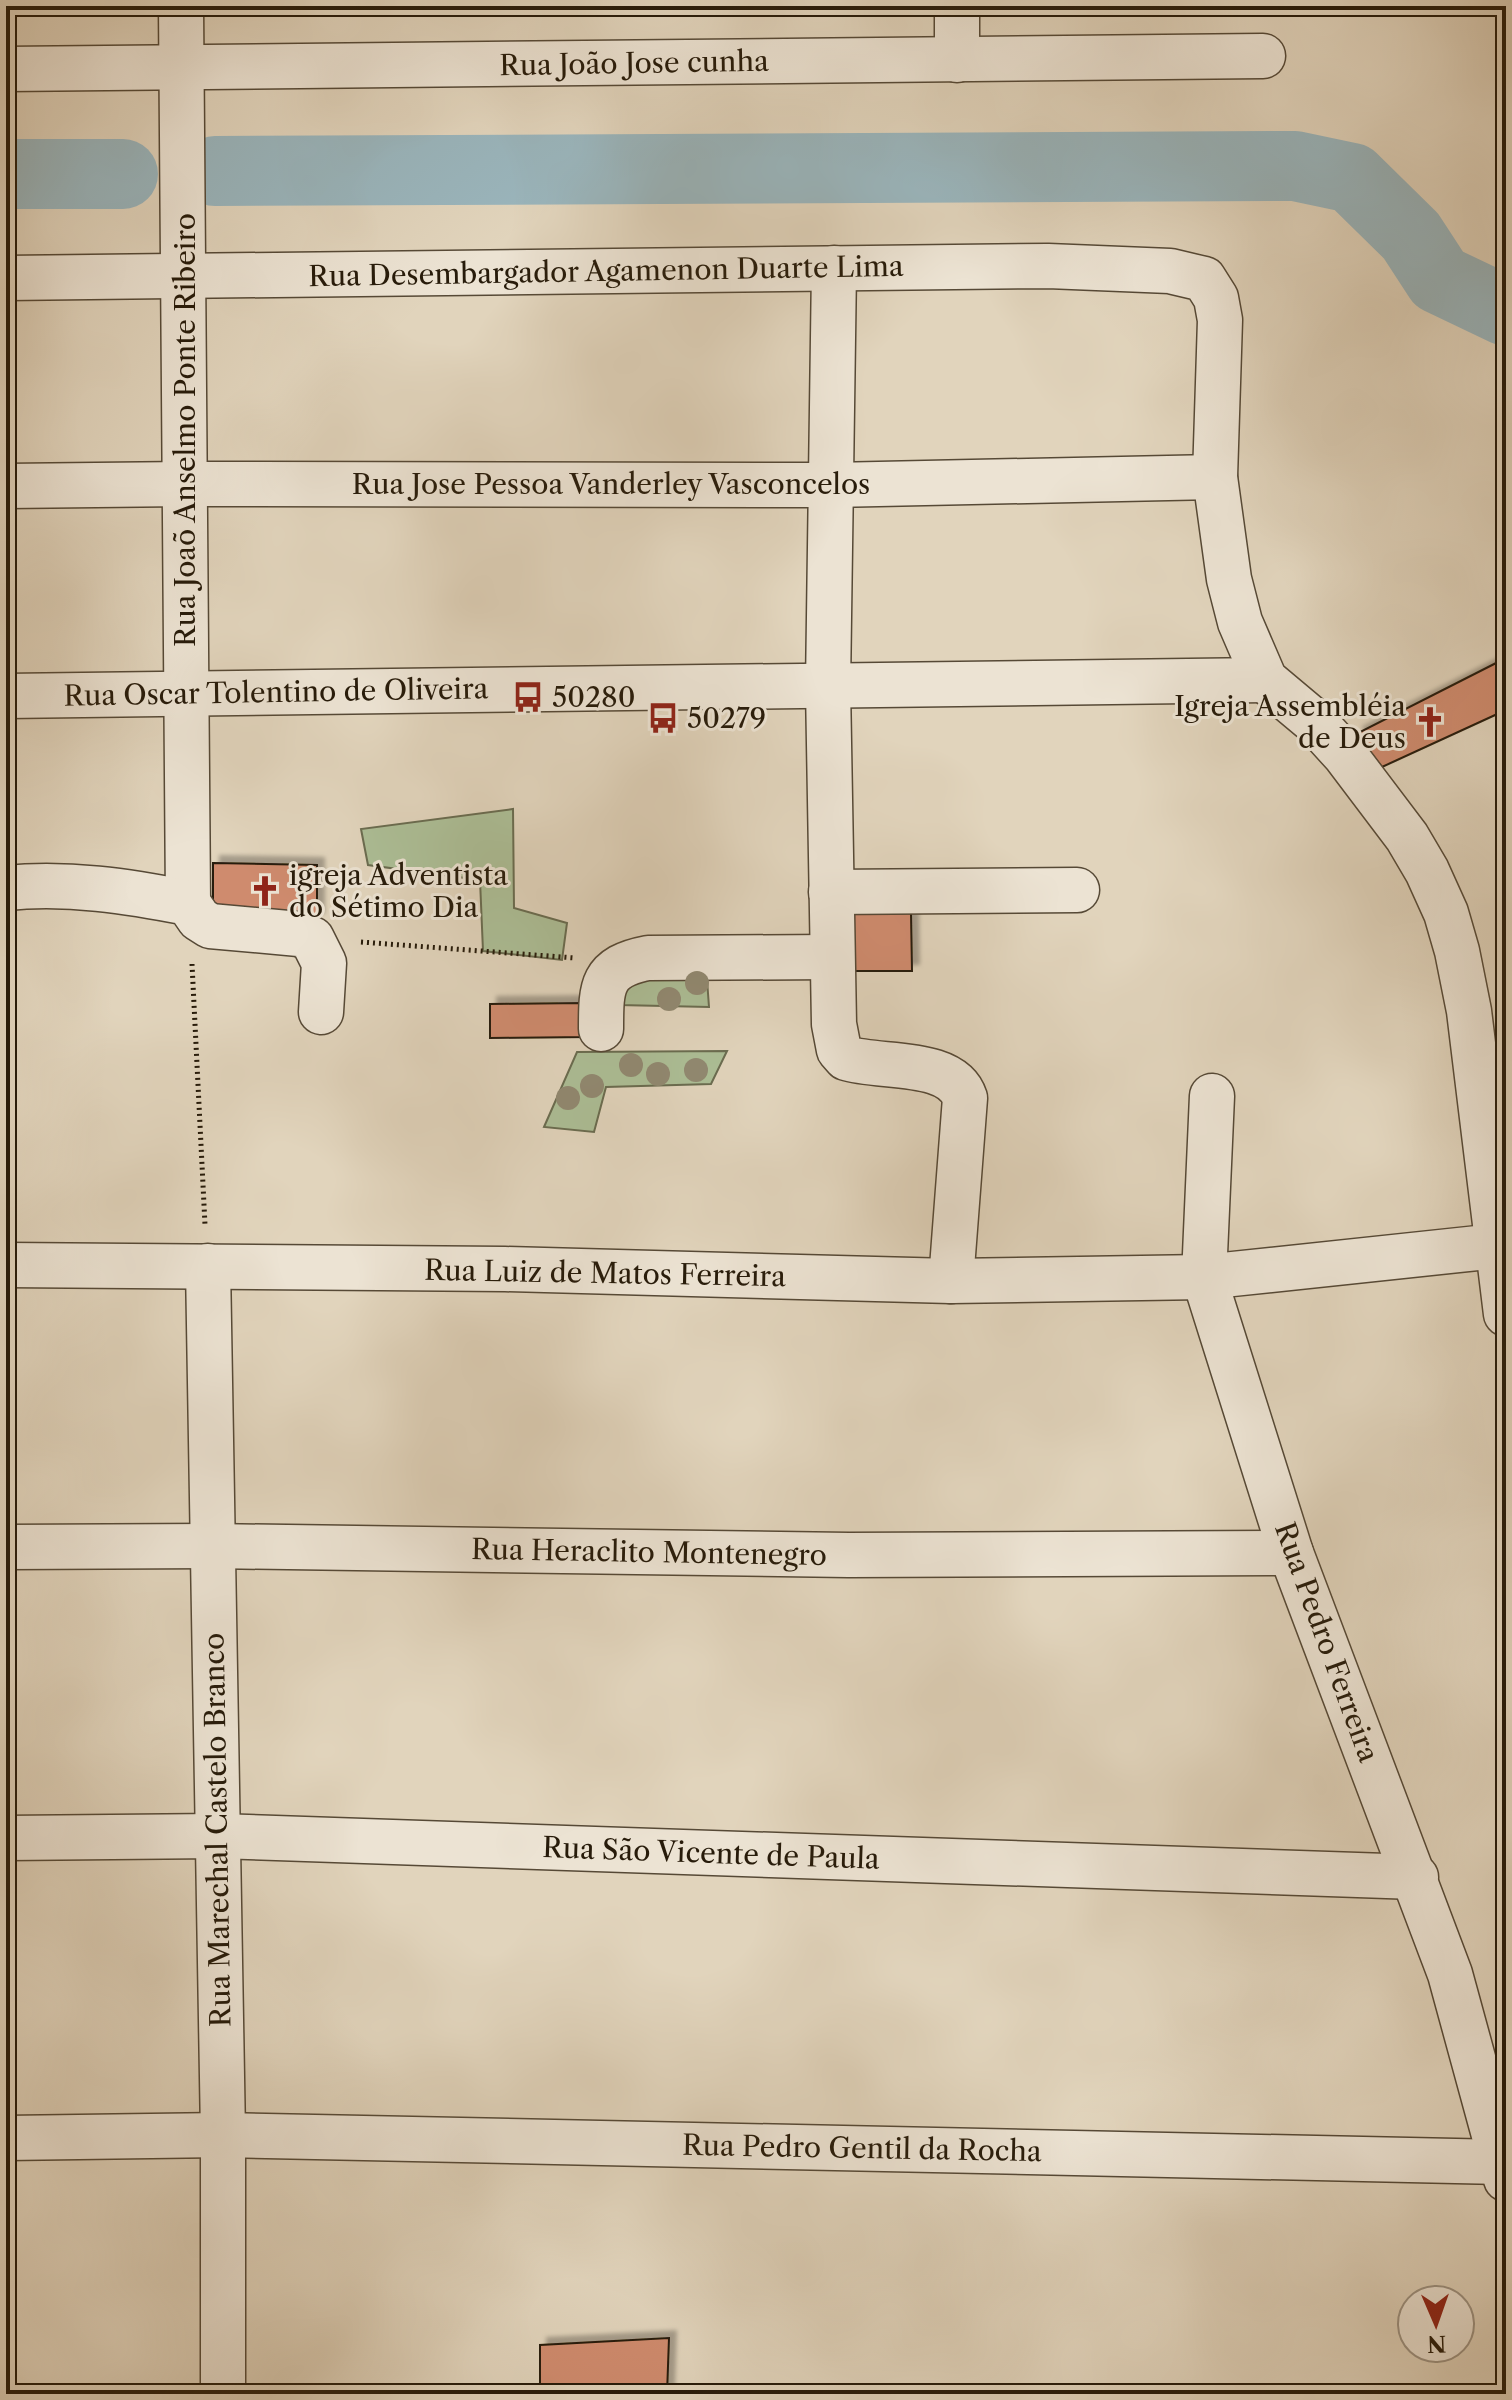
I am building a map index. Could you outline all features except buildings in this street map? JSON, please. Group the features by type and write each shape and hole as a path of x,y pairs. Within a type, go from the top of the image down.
{"street":[{"name":"Rua Joaõ Anselmo Ponte Ribeiro","path":"181,6 188,903"},
{"path":"957,6 957,60"},
{"name":"Rua João Jose cunha","path":"6,69 1263,56"},
{"name":"Rua Desembargador Agamenon Duarte Lima","path":"6,278 1048,266 1170,271 1204,279 1216,298 1220,320 1215,477"},
{"path":"834,268 828,687 834,1024 839,1050 846,1058 947,1075 962,1090 965,1098 951,1281"},
{"path":"1215,477 1229,579 1250,648 1265,680 1315,722 1345,755 1407,837 1446,913 1469,1011 1501,1246 1506,1314"},
{"name":"Rua Jose Pessoa Vanderley Vasconcelos","path":"6,486 832,485 1215,477"},
{"name":"Rua Oscar Tolentino de Oliveira","path":"6,696 1265,680"},
{"path":"6,888 81,886 133,892 188,903 199,919 210,926 299,934 312,939 324,963 321,1012"},
{"path":"831,892 1077,890"},
{"path":"601,1029 604,985 617,967 628,962 648,958 831,957"},
{"name":"Rua Pedro Ferreira","path":"1212,1096 1204,1277 1291,1553 1416,1877 1450,1974 1504,2170"},
{"name":"Rua Luiz de Matos Ferreira","path":"6,1265 505,1269 951,1281 1204,1277 1501,1246"},
{"name":"Rua Marechal Castelo Branco","path":"208,1266 223,2135 223,2394"},
{"name":"Rua Heraclito Montenegro","path":"6,1547 211,1546 849,1555 1291,1553"},
{"name":"Rua São Vicente de Paula","path":"6,1838 218,1836 1416,1877"},
{"path":"6,2138 223,2135"},
{"name":"Rua Pedro Gentil da Rocha","path":"223,2135 1504,2170"}],"path":[{"path":"188,903 208,1266"},
{"path":"312,939 628,962"}],"green space":[{"path":"513,809 514,908 567,923 562,960 483,951 480,880 368,865 361,829"},
{"path":"631,965 706,966 709,1007 619,1005"},
{"path":"727,1051 711,1084 606,1087 594,1132 544,1127 577,1052"}],"waterway":[{"path":"215,171 1295,166 1352,178 1411,236 1439,279 1506,311"},
{"path":"6,174 123,174"}],"place":[{"name":"50280","path":"528,697"},
{"name":"50279","path":"663,718"},
{"name":"Igreja Assembléia de Deus","path":"1430,722"},
{"name":"igreja Adventista do Sétimo Dia","path":"265,891"}]}
